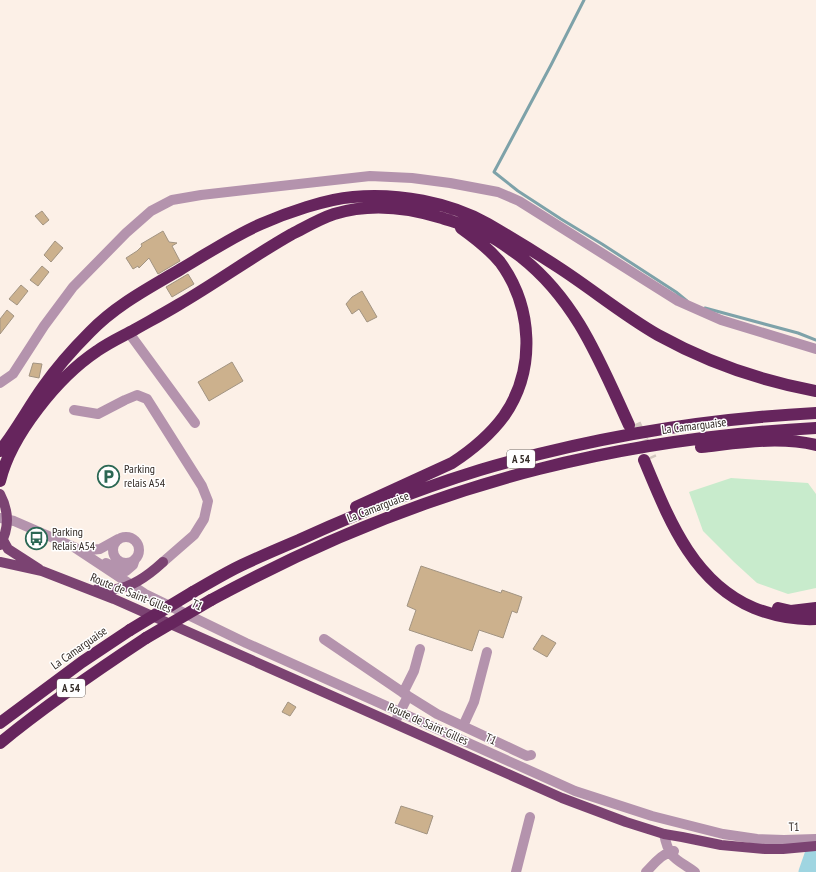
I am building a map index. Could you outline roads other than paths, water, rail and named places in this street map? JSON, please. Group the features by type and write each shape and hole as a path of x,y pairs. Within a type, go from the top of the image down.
{"highway":[{"path":"0,451 44,385 64,359 91,330 107,316 132,298 217,247 259,224 312,206 351,197 385,196 422,200 455,210 486,223 558,267 626,315 679,346 711,361 740,372 816,391"},
{"path":"0,481 3,469 20,434 29,421 60,383 97,351 180,304 272,245 335,214 358,209 390,208 411,210 468,226 486,234 528,263 564,300 586,335 632,425 605,357 583,315 560,284 535,258 514,241"},
{"path":"242,565 314,526 452,463 466,454 488,434 510,407 518,390 525,363 527,338 523,310 513,284 499,261 480,242 452,221"},
{"name":"La Camarguaise","path":"0,723 82,662 130,630 193,592 242,565 334,524 432,486 480,470 585,443 690,425 744,418 816,413"},
{"name":"La Camarguaise","path":"0,743 73,687 146,638 211,600 301,554 404,512 538,469 594,457 664,444 759,432 816,428"},
{"path":"664,444 682,448 788,440 816,445"},
{"path":"816,608 791,611 752,600 729,585 707,564 690,542 648,460 660,499 682,543 698,565 717,586 737,600 762,612 792,619 816,619"}],"main road":[{"path":"0,494 5,505 3,516 7,527 2,542"},
{"name":"Route de Saint-Gilles","path":"2,542 8,549 42,571"},
{"name":"Route de Saint-Gilles","path":"0,562 42,571 158,617 562,798 619,819 664,834 721,845 765,849 783,849 803,844 816,846"},
{"path":"90,589 117,589 129,585 153,572 163,562"}],"street":[{"path":"0,382 13,374 44,326 73,287 126,233 151,211 172,200 201,194 370,176 450,182 498,192 519,201 678,301 721,320 816,350"},
{"path":"129,333 195,423"},
{"path":"74,410 98,414 137,395 147,399 202,486 208,501 204,519 194,535 163,562"},
{"name":"T1","path":"3,516 74,547 129,585 145,594 246,643 575,791 652,816 723,834 803,844 816,839"},
{"name":"T1","path":"3,516 90,550 118,569 129,585"},
{"path":"74,547 118,569 126,571 131,569 139,551 139,547 134,540 126,537 118,539 100,549 90,550"},
{"path":"118,539 113,546 114,555 116,558 124,562 135,559"},
{"path":"324,639 437,714 527,756 531,755"},
{"path":"394,723 400,712 420,649"},
{"path":"463,726 474,702 488,652"},
{"path":"516,872 530,817"},
{"path":"664,834 674,855 695,872"},
{"path":"674,855 682,838"},
{"path":"646,872 663,856 674,855"}],"waterway":[{"path":"584,0 494,172 518,191 676,292 687,301"},
{"path":"705,308 798,333 816,340"},
{"path":"807,872 816,846"}],"tunnel":[{"path":"635,424 651,459"}],"place":[{"name":"Parking relais A54","path":"108,476"},
{"name":"Parking Relais A54","path":"37,539"}]}
